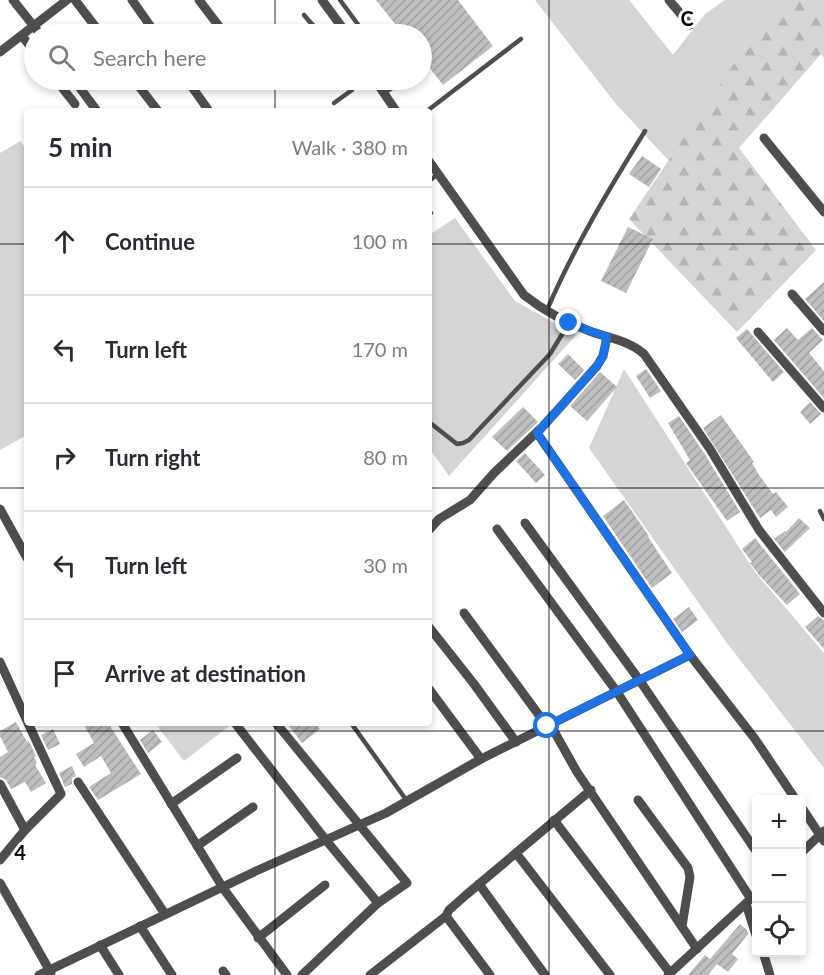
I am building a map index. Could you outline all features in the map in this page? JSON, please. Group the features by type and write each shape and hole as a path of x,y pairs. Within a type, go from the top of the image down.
{"street":[{"path":"13,0 32,24"},
{"path":"44,24 67,0"},
{"path":"75,0 93,24"},
{"path":"132,0 149,24"},
{"path":"199,0 217,24"},
{"path":"322,0 340,24"},
{"path":"669,0 690,25"},
{"path":"0,52 22,36 24,38"},
{"path":"64,90 75,104"},
{"path":"80,90 92,108"},
{"path":"142,90 156,108"},
{"path":"194,90 206,108"},
{"path":"382,90 394,108"},
{"path":"764,138 824,212"},
{"path":"432,165 524,295 546,311 569,323 629,343 644,354 710,449 759,530 824,614"},
{"path":"792,294 824,331"},
{"path":"758,332 824,408"},
{"path":"607,337 603,356 597,366 537,433 690,655 754,739 793,795"},
{"path":"432,527 439,519 470,500 494,473 541,428"},
{"path":"0,509 24,553"},
{"path":"525,523 640,681 755,849"},
{"path":"497,529 617,692 751,899 669,974 555,820"},
{"path":"464,613 548,725 571,763 697,949"},
{"path":"432,631 516,742"},
{"path":"39,975 50,973 100,945 325,839 360,825 408,801 481,759 690,655"},
{"path":"0,662 24,713"},
{"path":"432,693 481,759"},
{"path":"0,860 25,830 61,794 30,726"},
{"path":"124,726 223,888 287,975"},
{"path":"237,726 378,903"},
{"path":"278,726 407,883 378,903 302,975"},
{"path":"171,804 237,758"},
{"path":"78,782 165,914"},
{"path":"0,784 25,830"},
{"path":"370,975 446,916 449,910 591,790"},
{"path":"638,800 688,868 690,877 682,926"},
{"path":"197,846 253,807"},
{"path":"805,849 823,836 806,814"},
{"path":"516,853 610,975"},
{"path":"0,883 50,973"},
{"path":"479,884 545,975"},
{"path":"258,938 325,885"},
{"path":"446,916 490,975"},
{"path":"140,926 172,975"},
{"path":"100,945 118,975"},
{"path":"764,957 770,975"}],"lane":[{"path":"340,0 358,24"},
{"path":"304,15 311,24"},
{"path":"432,108 521,39"},
{"path":"334,103 352,90"},
{"path":"384,93 388,90"},
{"path":"546,311 602,199 645,131"},
{"path":"432,179 438,174"},
{"path":"432,424 457,444 469,440 550,354 569,323"},
{"path":"820,511 824,519"},
{"path":"353,726 408,801"}],"green space":[{"path":"535,0 629,0 673,55 705,14 725,0 777,0 669,161 616,104"},
{"path":"777,0 824,0 824,58 821,54 739,148 816,250 737,332 629,219"},
{"path":"21,141 24,146 24,437 0,450 0,153"},
{"path":"455,218 515,301 576,335 449,476 432,452 432,233"},
{"path":"624,369 755,572 824,653 824,768 727,643 589,448"},
{"path":"157,726 229,726 184,761"}],"building":[{"path":"376,0 458,0 493,46 443,85 432,71 432,24 395,24"},
{"path":"642,156 661,169 649,187 629,174"},
{"path":"628,227 653,239 626,293 601,281"},
{"path":"824,282 824,321 805,299"},
{"path":"787,328 798,340 812,328 823,340 809,353 824,371 824,398 774,340"},
{"path":"747,329 784,372 773,382 736,338"},
{"path":"568,354 584,370 575,380 558,364"},
{"path":"646,369 661,391 650,398 636,376"},
{"path":"600,372 617,387 587,421 570,406"},
{"path":"810,402 821,414 810,424 800,412"},
{"path":"523,407 538,422 507,451 492,437"},
{"path":"721,415 754,462 752,463 759,475 773,494 776,492 788,507 776,517 771,510 760,518 703,428"},
{"path":"679,416 740,512 727,521 686,463 690,460 668,423"},
{"path":"525,453 545,475 536,483 516,461"},
{"path":"624,500 672,573 652,588 603,516"},
{"path":"799,518 810,528 785,552 774,539 786,532"},
{"path":"755,538 800,594 787,605 759,575 742,549"},
{"path":"689,607 698,620 682,632 673,619"},
{"path":"818,616 824,620 824,649 805,627"},
{"path":"16,722 27,742 29,741 36,756 34,757 37,763 35,765 46,783 31,792 25,782 11,789 6,780 0,777 0,757 8,752 0,731"},
{"path":"85,726 110,726 141,774 98,800 89,787 111,773 101,756 84,767 76,754 94,743"},
{"path":"289,726 318,726 320,729 302,743"},
{"path":"53,729 60,744 48,750 41,735"},
{"path":"153,730 162,742 148,753 140,740"},
{"path":"72,766 76,776 72,778 72,784 65,787 59,773"},
{"path":"740,924 748,934 732,954 738,959 728,972 717,964 708,975 688,975 705,955 710,959"}],"route":[{"path":"547,726 690,655 537,433 588,377 603,356 607,337 569,323"}]}
